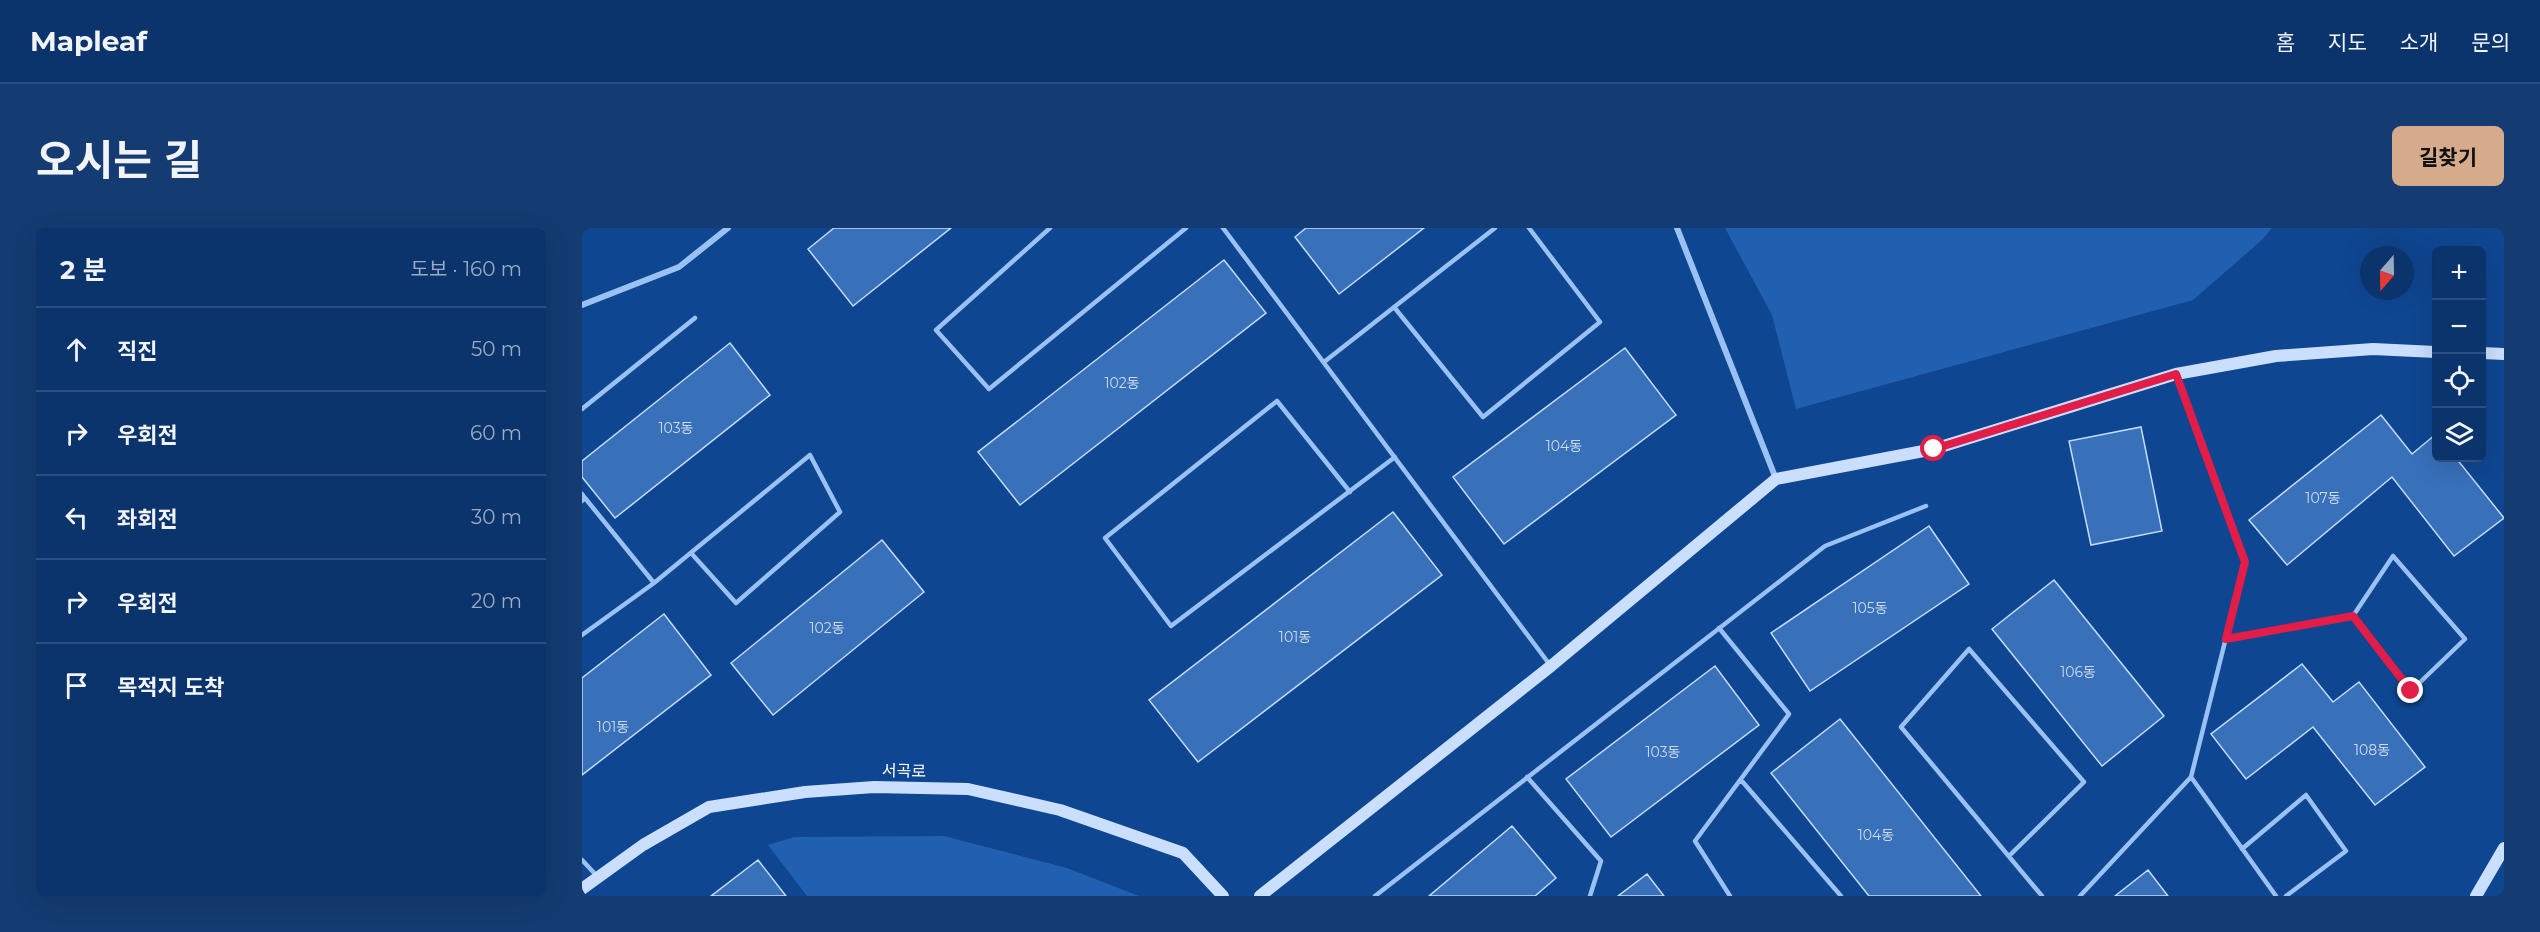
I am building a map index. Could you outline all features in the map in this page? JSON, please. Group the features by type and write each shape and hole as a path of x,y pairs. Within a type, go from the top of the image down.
{"street":[{"path":"582,305 679,267 728,228"},
{"path":"1677,228 1776,479"},
{"path":"1260,896 1551,666 1776,479 1934,449 2176,374 2276,356 2373,349 2432,352"},
{"path":"2486,353 2504,354"},
{"name":"서곡로","path":"582,889 643,845 709,807 805,792 874,787 968,789 1060,810 1183,853 1223,896"},
{"path":"2476,896 2504,848"}],"lane":[{"path":"1050,228 936,330 988,389 1186,228"},
{"path":"1173,228 1178,235"},
{"path":"1223,228 1551,666"},
{"path":"1324,362 1495,228"},
{"path":"1394,307 1483,417 1600,322 1529,228"},
{"path":"582,409 695,318"},
{"path":"2080,896 2191,777 2245,562 2176,374"},
{"path":"1350,492 1277,401 1105,538 1171,626 1350,492 1395,457"},
{"path":"582,635 654,583 810,455 840,512 736,603 691,553"},
{"path":"583,498 654,583"},
{"path":"1375,896 1825,546 1926,506"},
{"path":"2226,639 2353,616 2393,556 2465,639 2411,691 2353,616"},
{"path":"1719,628 1789,714 1695,841 1730,896"},
{"path":"2009,856 2084,782 1969,649 1900,727 2042,896"},
{"path":"1527,777 1601,861 1590,896"},
{"path":"2191,777 2276,896"},
{"path":"1741,780 1841,896"},
{"path":"2242,849 2306,795 2346,851 2286,896"},
{"path":"582,860 598,878"}],"shaded area":[{"path":"1725,228 2272,228 2263,239 2193,300 1796,409 1772,315"},
{"path":"944,836 1067,868 1139,896 807,896 768,845 794,837"}],"building":[{"path":"834,228 951,228 853,306 808,249"},
{"path":"1306,228 1424,228 1339,294 1295,237"},
{"path":"1224,260 1266,313 1020,505 978,452"},
{"path":"730,343 770,395 615,518 582,477 582,461"},
{"path":"1625,348 1676,415 1504,544 1453,477"},
{"path":"2381,415 2412,454 2432,437 2432,462 2459,462 2504,518 2454,556 2392,477 2287,565 2249,520"},
{"path":"2141,427 2162,531 2091,545 2069,441"},
{"path":"1393,512 1442,575 1198,762 1149,700"},
{"path":"1929,526 1969,584 1810,691 1771,633"},
{"path":"882,540 924,592 773,715 731,663"},
{"path":"2054,580 2164,716 2102,766 1992,629"},
{"path":"664,614 711,675 582,775 582,678"},
{"path":"2302,664 2333,702 2359,682 2425,767 2375,805 2313,727 2246,779 2211,734"},
{"path":"1715,666 1759,725 1611,837 1566,779"},
{"path":"1840,719 1981,896 1869,896 1771,773"},
{"path":"1512,826 1556,878 1535,896 1429,896"},
{"path":"758,860 786,896 711,896"},
{"path":"2148,870 2168,896 2115,896"},
{"path":"1647,874 1664,896 1618,896"}],"route":[{"path":"1934,449 2176,374 2245,562 2226,639 2353,616 2411,691"}]}
